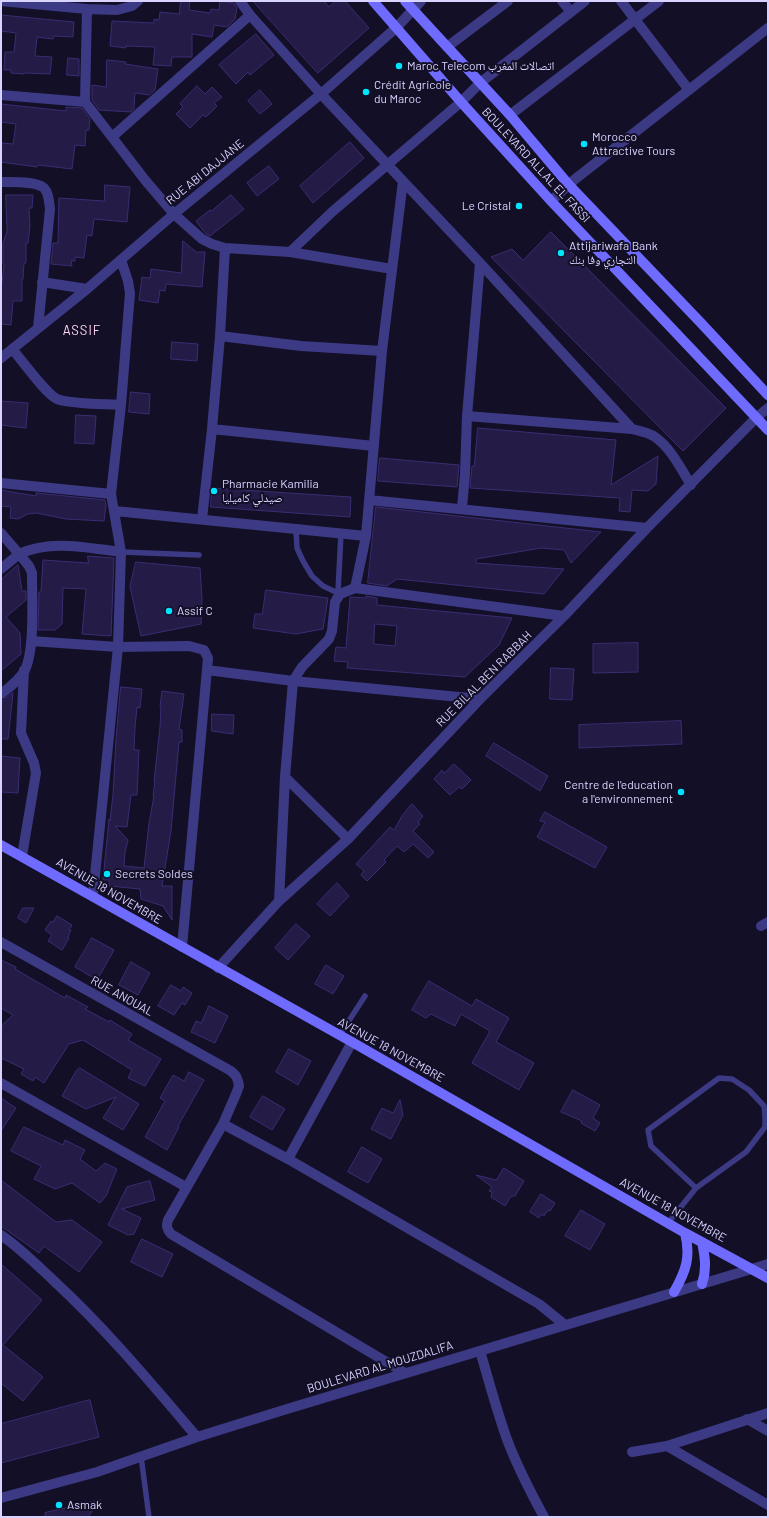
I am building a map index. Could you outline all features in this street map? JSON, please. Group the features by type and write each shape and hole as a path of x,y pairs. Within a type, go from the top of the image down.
{"main road":[{"name":"BOULEVARD ALLAL EL FASSI","path":"373,1 461,102 551,201 768,430"},
{"name":"BOULEVARD ALLAL EL FASSI","path":"405,1 510,115 569,185 702,323 768,395"},
{"name":"AVENUE 18 NOVEMBRE","path":"1,845 93,895 182,948 352,1042 685,1233 768,1278"},
{"path":"674,1292 684,1275 688,1262 688,1246 685,1233"},
{"path":"702,1242 706,1274 702,1284"}],"street":[{"path":"1,1 52,3 88,9 117,10 132,6 138,1"},
{"path":"240,1 250,15 321,94 404,181 632,429"},
{"name":"RUE ABI DAJJANE","path":"1,358 87,289 174,214 321,94 396,27 421,1"},
{"path":"447,47 508,1"},
{"path":"562,1 570,11"},
{"path":"290,252 332,212 461,102 480,83 584,1"},
{"path":"621,1 690,90"},
{"path":"510,115 659,1"},
{"path":"88,9 85,102 174,214 202,239 225,248 290,252 392,269"},
{"path":"112,137 250,15"},
{"path":"551,201 574,180 768,28"},
{"path":"1,95 85,102"},
{"path":"355,588 366,536 372,483 382,350 404,181"},
{"path":"1,182 34,184 44,188 47,193 50,209 38,328"},
{"path":"202,519 220,336 225,248"},
{"path":"93,895 118,647 121,552 111,494 121,405 130,293 128,281 121,260"},
{"path":"462,508 467,416 480,263"},
{"path":"42,282 87,289"},
{"path":"220,336 301,346 382,350"},
{"path":"12,349 49,394 57,399 68,402 121,405"},
{"name":"RUE BILAL BEN RABBAH","path":"218,968 279,901 348,839 480,699 564,616 647,528 757,417 768,408"},
{"path":"467,416 632,429 645,432 656,437 673,456 691,485"},
{"path":"212,429 374,446"},
{"path":"1,483 111,494"},
{"path":"369,500 462,508 647,528"},
{"path":"114,511 366,536"},
{"path":"1,532 29,566 32,573 31,641 29,658 24,670 15,682 1,694"},
{"path":"1,569 19,554 42,546 63,546 121,552"},
{"path":"279,901 285,777 293,680 302,667 330,639 335,602 339,593 355,588 564,616"},
{"path":"31,641 118,647 189,646 204,650 208,658 182,948"},
{"path":"22,856 36,773 34,763 21,733 24,670"},
{"path":"207,670 480,699"},
{"path":"285,777 348,839"},
{"name":"RUE ANOUAL","path":"1,942 231,1071 236,1076 239,1086 223,1124"},
{"path":"288,1159 352,1042"},
{"path":"1,1084 186,1187"},
{"path":"405,1373 171,1234 166,1225 186,1187 223,1124 288,1159 539,1304 565,1325"},
{"path":"1,1235 16,1245 82,1306 133,1362 197,1437"},
{"name":"BOULEVARD AL MOUZDALIFA","path":"1,1498 96,1472 197,1437 768,1264"},
{"path":"480,1351 500,1420 509,1444 544,1517"},
{"path":"632,1452 667,1446 768,1413"},
{"path":"747,1419 768,1431"},
{"path":"667,1446 768,1505"}],"lane":[{"path":"296,529 298,548 303,561 312,576 323,586 339,593 341,533"},
{"path":"121,552 199,555"},
{"path":"339,1036 365,996"},
{"path":"668,1223 696,1188 746,1152 765,1127 764,1106 749,1090 732,1079 719,1078 648,1130 651,1146 696,1188"},
{"path":"141,1456 149,1517"}],"building":[{"path":"181,1 190,1 189,10 210,13 211,9 219,10 220,1 234,3 237,8 235,19 227,27 214,25 212,37 192,34 192,57 172,57 171,66 153,65 155,47 126,46 126,48 110,46 112,21 154,23 154,19 159,20 160,12 179,14"},
{"path":"253,1 324,1 329,7 336,1 345,1 369,28 318,73"},
{"path":"1,15 74,22 73,37 54,36 53,39 37,37 35,56 52,57 50,74 11,73 11,70 4,70 5,52 14,52 16,33 1,31"},
{"path":"256,34 274,55 250,75 248,72 236,84 219,65"},
{"path":"68,58 79,59 79,76 67,75"},
{"path":"107,60 126,62 125,64 158,69 155,90 149,95 135,93 134,109 131,112 99,110 92,100 92,85 106,87"},
{"path":"197,86 205,94 212,87 222,97 214,103 217,106 206,117 203,115 190,128 176,114 183,107 180,104"},
{"path":"260,90 272,104 260,114 248,101"},
{"path":"1,104 66,111 66,107 82,108 90,119 89,130 86,130 85,146 75,145 72,169 38,165 37,167 1,162 2,143 13,144 16,124 1,122"},
{"path":"350,142 364,158 313,203 300,186"},
{"path":"269,166 279,179 257,196 247,183"},
{"path":"105,185 130,187 127,222 94,219 92,236 87,235 84,258 75,257 75,261 71,261 72,266 51,264 53,243 58,243 59,198 104,201"},
{"path":"6,195 33,195 32,208 29,208 30,226 28,243 26,243 26,263 24,263 22,279 22,301 13,301 11,325 1,324 1,283 4,264 3,243 7,232"},
{"path":"231,195 244,209 210,236 206,234 196,221"},
{"path":"551,232 726,408 683,451 491,257 512,249 523,260"},
{"path":"183,241 196,252 205,252 202,287 166,284 165,291 160,290 158,303 139,300 142,277 150,278 151,269 181,273"},
{"path":"172,342 198,344 197,361 171,359"},
{"path":"131,392 150,394 149,414 129,412"},
{"path":"1,401 28,403 26,428 1,425"},
{"path":"76,415 96,416 94,444 75,443"},
{"path":"478,428 616,440 611,485 658,456 656,484 648,491 632,490 630,512 619,511 620,498 470,488"},
{"path":"380,458 459,465 457,487 378,481"},
{"path":"212,488 351,497 350,517 211,507"},
{"path":"1,490 36,496 36,493 105,500 106,506 104,521 66,519 36,513 28,514 18,519 10,518 11,507 1,506"},
{"path":"376,507 601,532 571,563 564,550 541,548 476,559 476,563 564,569 544,594 397,579 387,586 368,583"},
{"path":"88,556 114,558 111,636 82,634 86,589 63,588 62,624 55,630 38,630 39,592 41,592 43,560 88,563"},
{"name":"Assif C","path":"136,562 200,568 202,598 201,624 141,636 130,587"},
{"path":"18,565 22,591 26,591 26,600 6,617 20,633 21,654 1,671 1,580"},
{"path":"266,590 328,598 323,629 296,634 253,628 255,614 262,614"},
{"path":"366,596 377,598 377,605 512,618 499,645 465,677 347,668 348,662 334,661 336,647 346,648 350,597 366,598","holes":["375,624 397,626 395,646 374,644"]},
{"path":"638,643 638,672 593,673 593,644"},
{"path":"551,668 574,669 572,700 550,699"},
{"path":"121,687 142,689 140,708 137,707 135,728 134,750 139,750 137,795 131,795 127,827 115,826 128,840 124,866 144,868 149,823 154,796 162,691 184,694 179,729 182,730 182,742 179,742 171,831 162,886 172,886 172,920 163,906 141,899 140,889 109,886 109,880 103,880 113,795"},
{"path":"13,693 8,739 1,739 1,702"},
{"path":"212,714 234,715 233,734 212,731"},
{"path":"681,721 682,744 579,748 579,725"},
{"path":"494,743 548,776 540,791 486,756"},
{"path":"1,756 20,758 18,793 1,792"},
{"path":"454,764 471,780 462,789 459,787 450,795 434,779 442,770 444,773"},
{"path":"412,804 423,816 418,822 420,824 413,831 434,852 428,858 413,844 404,852 397,846 384,860 386,862 367,881 361,875 364,871 356,864 390,827 394,830 402,816"},
{"path":"545,812 607,847 595,868 537,837 545,822 540,821"},
{"path":"337,883 349,896 330,916 317,904"},
{"path":"23,908 34,908 26,923 18,918"},
{"path":"57,916 72,925 69,930 71,930 68,937 69,938 62,950 48,941 52,935 45,930 51,921 53,922"},
{"path":"296,924 310,936 288,960 275,948"},
{"path":"92,938 114,950 97,980 75,967"},
{"path":"1,960 16,967 15,969 65,998 66,995 88,1007 85,1009 109,1022 110,1020 132,1034 128,1040 161,1059 145,1086 128,1078 132,1070 83,1040 69,1044 44,1083 35,1077 33,1081 21,1074 24,1069 1,1058 1,1026 13,1015 1,1008"},
{"path":"131,962 150,973 138,995 119,985"},
{"path":"326,965 344,976 333,994 315,984"},
{"path":"429,981 472,1006 476,999 509,1018 496,1042 534,1063 519,1090 472,1063 490,1031 461,1014 455,1026 431,1014 426,1018 412,1010"},
{"path":"171,985 181,991 183,987 192,993 185,1005 182,1003 174,1015 158,1006"},
{"path":"209,1006 228,1016 215,1043 191,1032 196,1021 201,1023"},
{"path":"289,1049 311,1061 298,1085 276,1072"},
{"path":"80,1068 139,1104 123,1130 103,1118 116,1097 86,1109 62,1096 76,1071"},
{"path":"189,1072 204,1080 178,1126 179,1127 167,1150 145,1137 165,1101 160,1098 173,1075 184,1081"},
{"path":"573,1090 600,1105 593,1118 600,1123 595,1131 581,1123 582,1121 561,1112"},
{"path":"263,1096 285,1109 272,1130 250,1117"},
{"path":"1,1098 16,1108 1,1131"},
{"path":"400,1100 403,1115 391,1139 371,1129 382,1108 393,1113"},
{"path":"24,1127 63,1145 65,1140 85,1150 80,1159 96,1171 105,1163 117,1169 106,1196 100,1203 72,1183 55,1189 34,1179 41,1166 11,1151"},
{"path":"362,1147 382,1159 368,1183 348,1172"},
{"path":"504,1168 524,1181 515,1196 511,1196 505,1206 491,1197 492,1192 489,1191 492,1187 476,1175 496,1180"},
{"path":"1,1180 56,1222 72,1220 102,1242 79,1272 44,1246 39,1253 1,1226"},
{"path":"150,1181 155,1200 122,1209 141,1218 134,1234 128,1235 108,1225 127,1187"},
{"path":"541,1194 555,1203 550,1211 548,1210 544,1216 541,1214 539,1218 530,1212"},
{"path":"581,1210 605,1224 590,1250 565,1236"},
{"path":"142,1239 173,1254 162,1277 131,1262"},
{"path":"1,1264 42,1300 3,1345 43,1377 23,1401 1,1383"},
{"path":"90,1400 99,1437 1,1463 1,1424"},
{"path":"100,1500 88,1517 45,1517 45,1513"}],"place":[{"name":"Maroc Telecom اتصالات المغرب","path":"399,66"},
{"name":"Crédit Agricole du Maroc","path":"366,92"},
{"name":"Morocco Attractive Tours","path":"584,144"},
{"name":"Le Cristal","path":"519,206"},
{"name":"Attijariwafa Bank التجاري وفا بنك","path":"561,253"},
{"name":"Pharmacie Kamilia صيدلي كاميليا","path":"214,491"},
{"name":"Assif C","path":"169,611"},
{"name":"Centre de l'education a l'environnement","path":"681,792"},
{"name":"Secrets Soldes","path":"107,874"},
{"name":"Asmak","path":"59,1505"}],"district":[{"name":"ASSIF","path":"82,331"}]}
